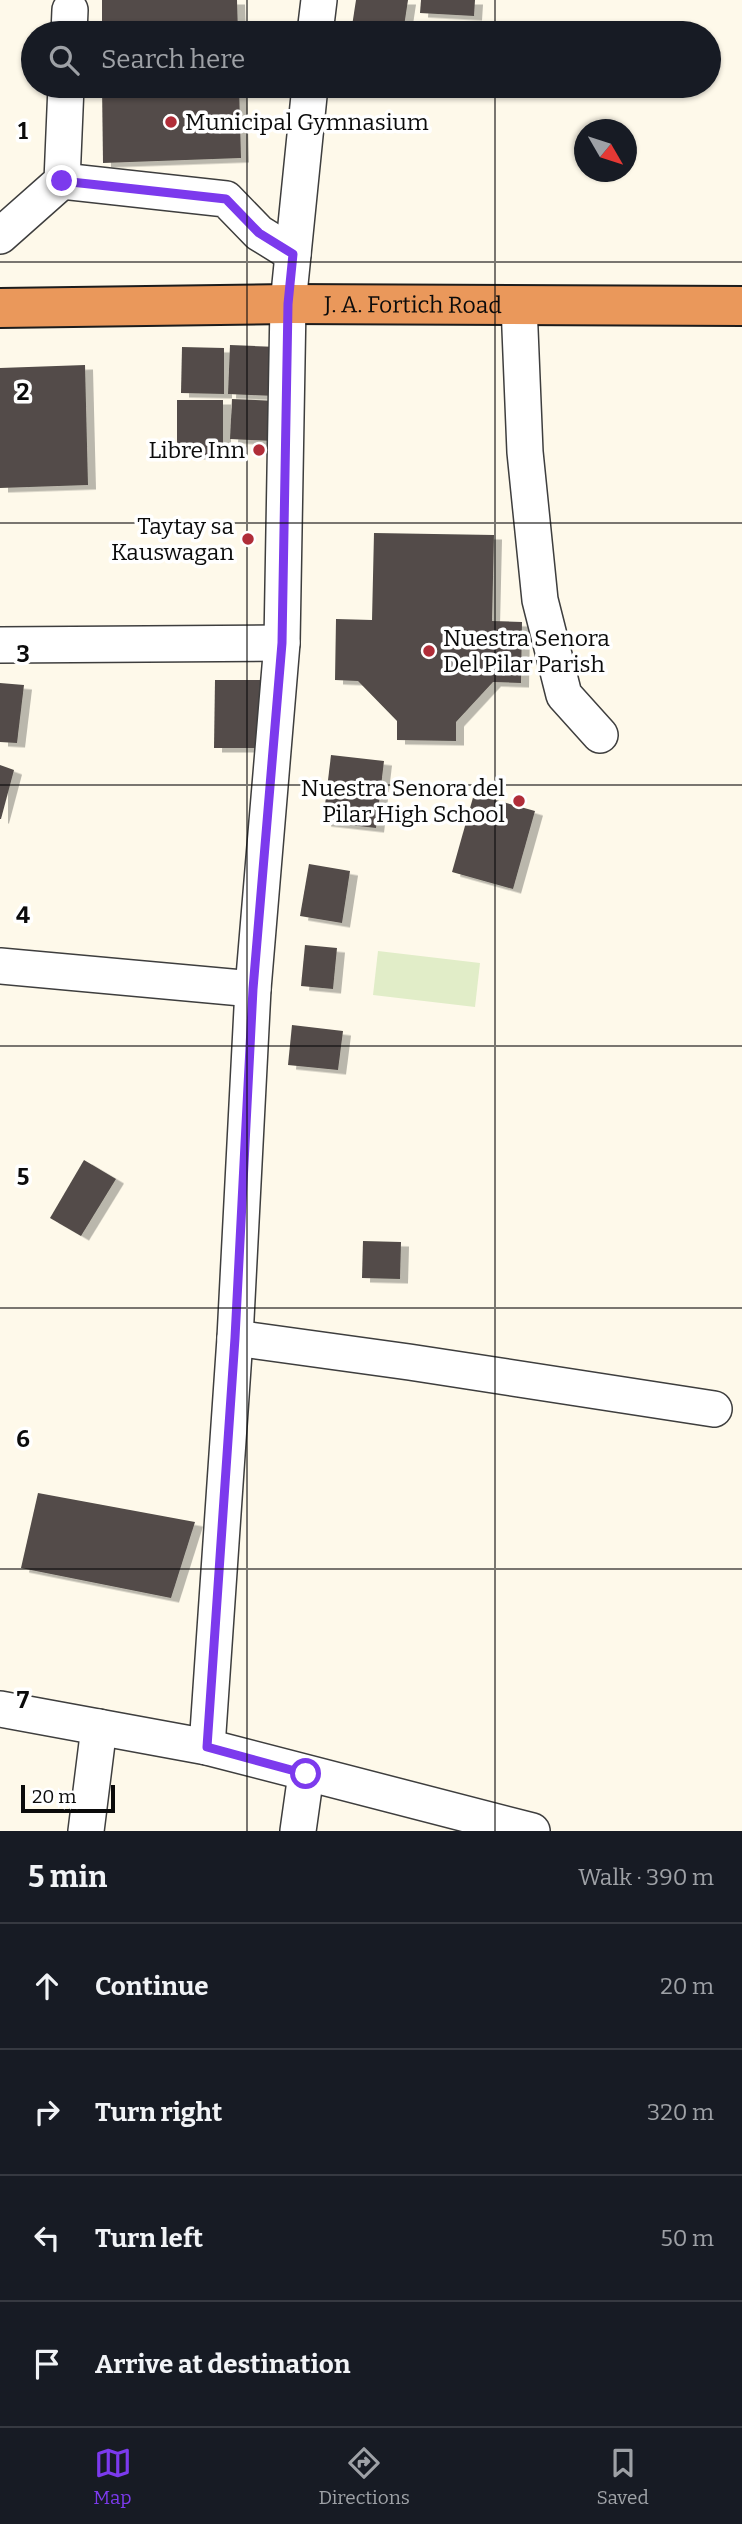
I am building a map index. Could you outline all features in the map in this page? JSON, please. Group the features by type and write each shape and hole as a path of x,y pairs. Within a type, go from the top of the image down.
{"highway":[{"name":"J. A. Fortich Road","path":"0,308 288,304 742,306"}],"street":[{"path":"317,21 319,0"},
{"path":"0,236 62,181 65,98"},
{"path":"207,1747 235,1338 253,989 282,643 288,304 309,98"},
{"path":"62,181 226,199 259,233 293,254"},
{"path":"519,305 525,452 540,600 564,695 600,735"},
{"path":"0,645 282,643"},
{"path":"0,966 253,989"},
{"path":"235,1338 714,1409"},
{"path":"0,1709 207,1747 527,1830"},
{"path":"86,1831 99,1727"},
{"path":"298,1831 306,1774"}],"green space":[{"path":"378,951 480,963 475,1007 373,995"}],"building":[{"path":"102,0 237,0 238,21 102,21"},
{"path":"356,0 408,0 405,21 353,21"},
{"path":"421,0 475,0 474,16 420,13"},
{"name":"Municipal Gymnasium","path":"102,98 239,98 241,158 103,163"},
{"path":"230,345 278,347 276,396 228,394"},
{"path":"182,347 224,348 224,394 181,393"},
{"path":"85,365 88,485 0,488 0,368"},
{"path":"232,399 277,401 275,441 230,439"},
{"path":"177,400 223,400 223,455 177,455"},
{"name":"Nuestra Senora Del Pilar Parish","path":"374,533 494,535 492,621 522,622 521,683 493,682 456,722 456,741 397,740 397,721 358,681 335,680 336,619 372,620"},
{"path":"215,680 262,680 261,748 214,748"},
{"path":"0,683 24,685 17,743 0,742"},
{"path":"331,755 384,761 376,828 323,822"},
{"path":"0,765 14,770 1,819 0,819"},
{"path":"474,794 535,811 513,889 452,872"},
{"path":"309,864 350,871 342,923 300,916"},
{"path":"305,945 337,948 333,989 301,986"},
{"path":"292,1025 343,1031 338,1070 288,1065"},
{"path":"84,1160 116,1179 81,1236 50,1218"},
{"path":"363,1241 401,1242 400,1279 362,1278"},
{"path":"38,1493 195,1522 171,1598 21,1568"}],"place":[{"name":"Municipal Gymnasium","path":"171,122"},
{"name":"Libre Inn","path":"259,450"},
{"name":"Taytay sa Kauswagan","path":"248,539"},
{"name":"Nuestra Senora Del Pilar Parish","path":"429,651"},
{"name":"Nuestra Senora del Pilar High School","path":"519,801"}],"route":[{"path":"62,181 226,199 259,233 293,254 288,304 282,643 253,989 235,1338 207,1747 306,1774"}]}
